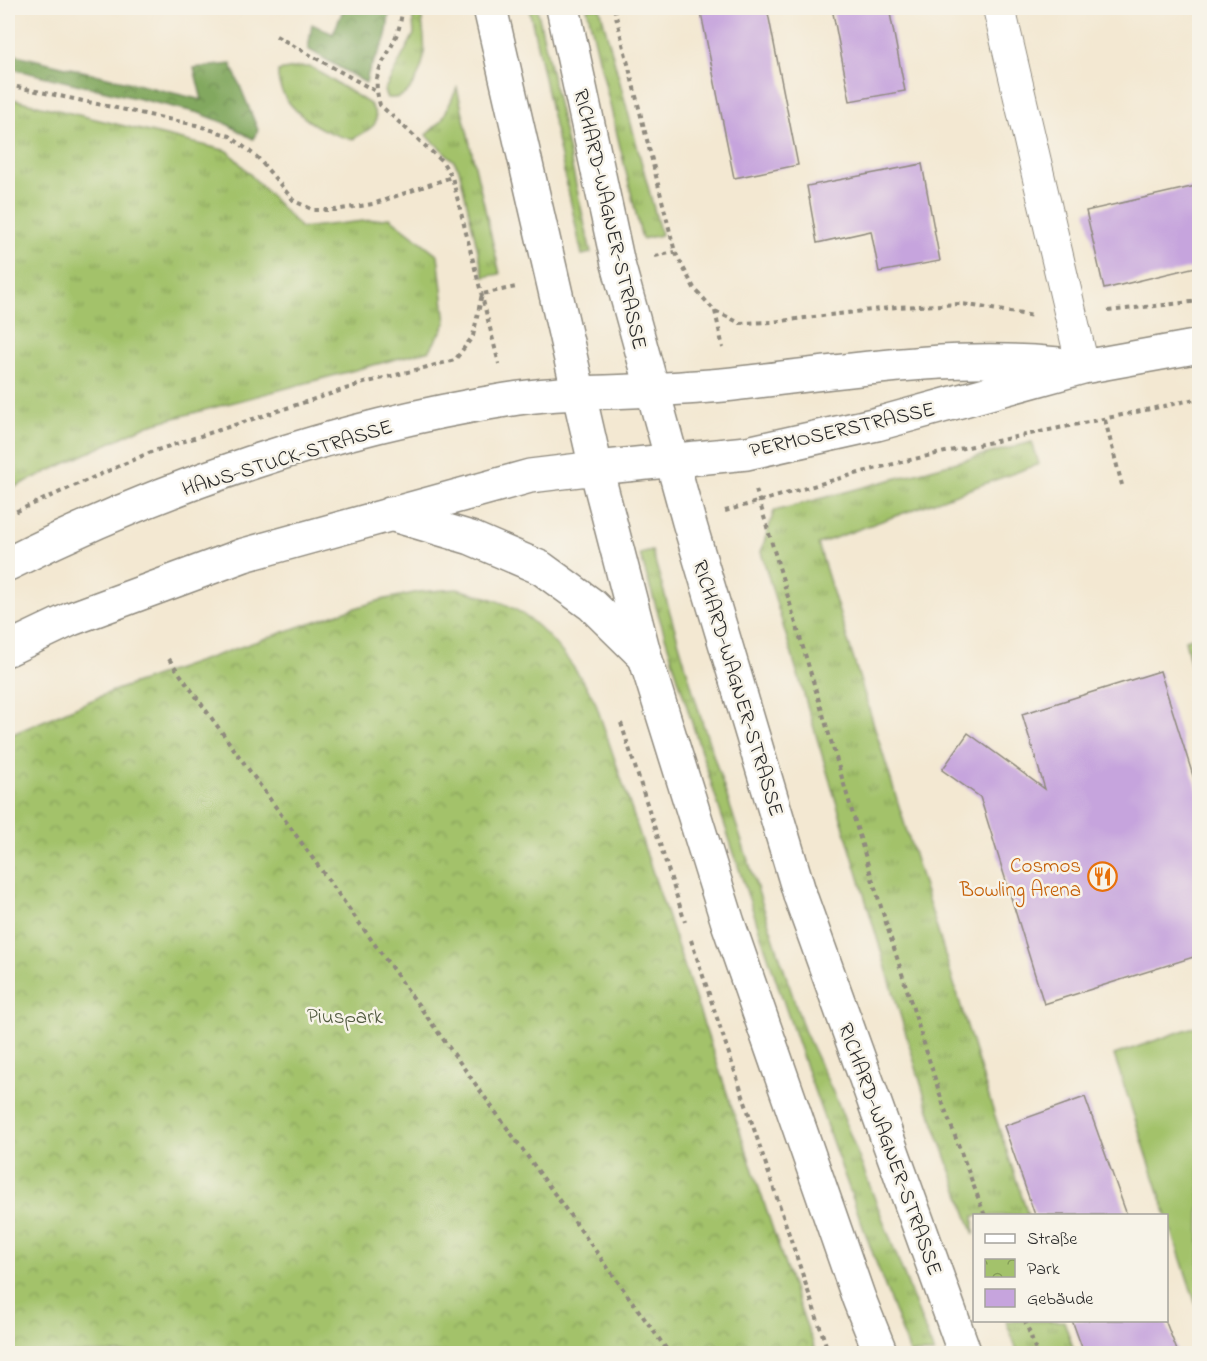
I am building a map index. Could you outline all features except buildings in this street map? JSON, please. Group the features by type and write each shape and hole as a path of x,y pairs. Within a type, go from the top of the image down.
{"main road":[{"path":"490,8 596,468 645,657 728,923 855,1288 881,1353"},
{"name":"RICHARD-WAGNER-STRASSE","path":"563,8 618,264 651,390 801,898 965,1353"},
{"name":"PERMOSERSTRASSE","path":"596,468 747,453 877,424 1083,367 1200,346"},
{"name":"PERMOSERSTRASSE","path":"651,390 731,384 911,363 1033,361 1083,367"},
{"name":"HANS-STUCK-STRASSE","path":"8,564 46,544 198,481 350,433 508,399 651,390"},
{"path":"8,650 71,619 244,555 530,476 596,468"},
{"path":"390,514 471,538 541,568 592,605 645,657"}],"street":[{"path":"999,8 1083,367"}],"path":[{"path":"403,8 396,36 379,68 377,92 380,105 442,161 452,177 508,399"},
{"path":"614,8 675,252 694,288 715,310 740,322 772,322 897,307 962,304 1029,316 1137,309 1200,301"},
{"path":"276,36 377,92"},
{"path":"8,85 196,125 230,136 258,158 294,201 314,210 334,210 373,204 452,177"},
{"path":"8,515 151,453 364,382 455,360 473,336 482,294"},
{"path":"985,1214 943,1104 758,502 922,457 1200,398"},
{"path":"1105,420 1122,485"},
{"path":"169,659 670,1353"},
{"path":"621,723 686,924"},
{"path":"689,936 829,1353"},
{"path":"1026,1322 1037,1353"}],"green space":[{"path":"344,8 389,8 385,38 369,71 366,83 308,49 312,24 333,34"},
{"path":"412,8 420,8 424,46 422,64 414,83 406,93 400,97 387,98 384,91 414,34"},
{"path":"529,8 537,8 591,253 582,255"},
{"path":"587,8 600,8 661,235 642,239"},
{"path":"8,53 202,100 194,68 231,64 258,130 253,139 225,123 199,113 8,68"},
{"path":"311,67 370,104 376,117 373,126 353,139 328,132 303,117 285,96 279,84 278,71"},
{"path":"457,88 500,274 484,277 459,169 454,161 426,135 442,120"},
{"path":"8,98 228,151 301,228 390,218 438,255 446,323 430,350 148,425 8,490"},
{"path":"1032,442 1039,464 818,544 993,1110 1028,1214 973,1214 973,1232 927,1104 761,552 774,511"},
{"path":"652,551 700,715 804,1030 838,1103 934,1353 910,1353 802,1056 702,755 640,554"},
{"name":"Piuspark","path":"457,589 490,598 521,613 533,622 563,653 595,701 795,1295 817,1353 8,1353 8,736 113,691 339,613 381,600 419,592"},
{"path":"1200,636 1199,696 1185,640"},
{"path":"1200,1025 1199,1314 1168,1214 1114,1055"},
{"path":"1006,1322 1064,1322 1075,1353 1018,1353"}],"place":[{"name":"Cosmos Bowling Arena","path":"1102,877"}]}
